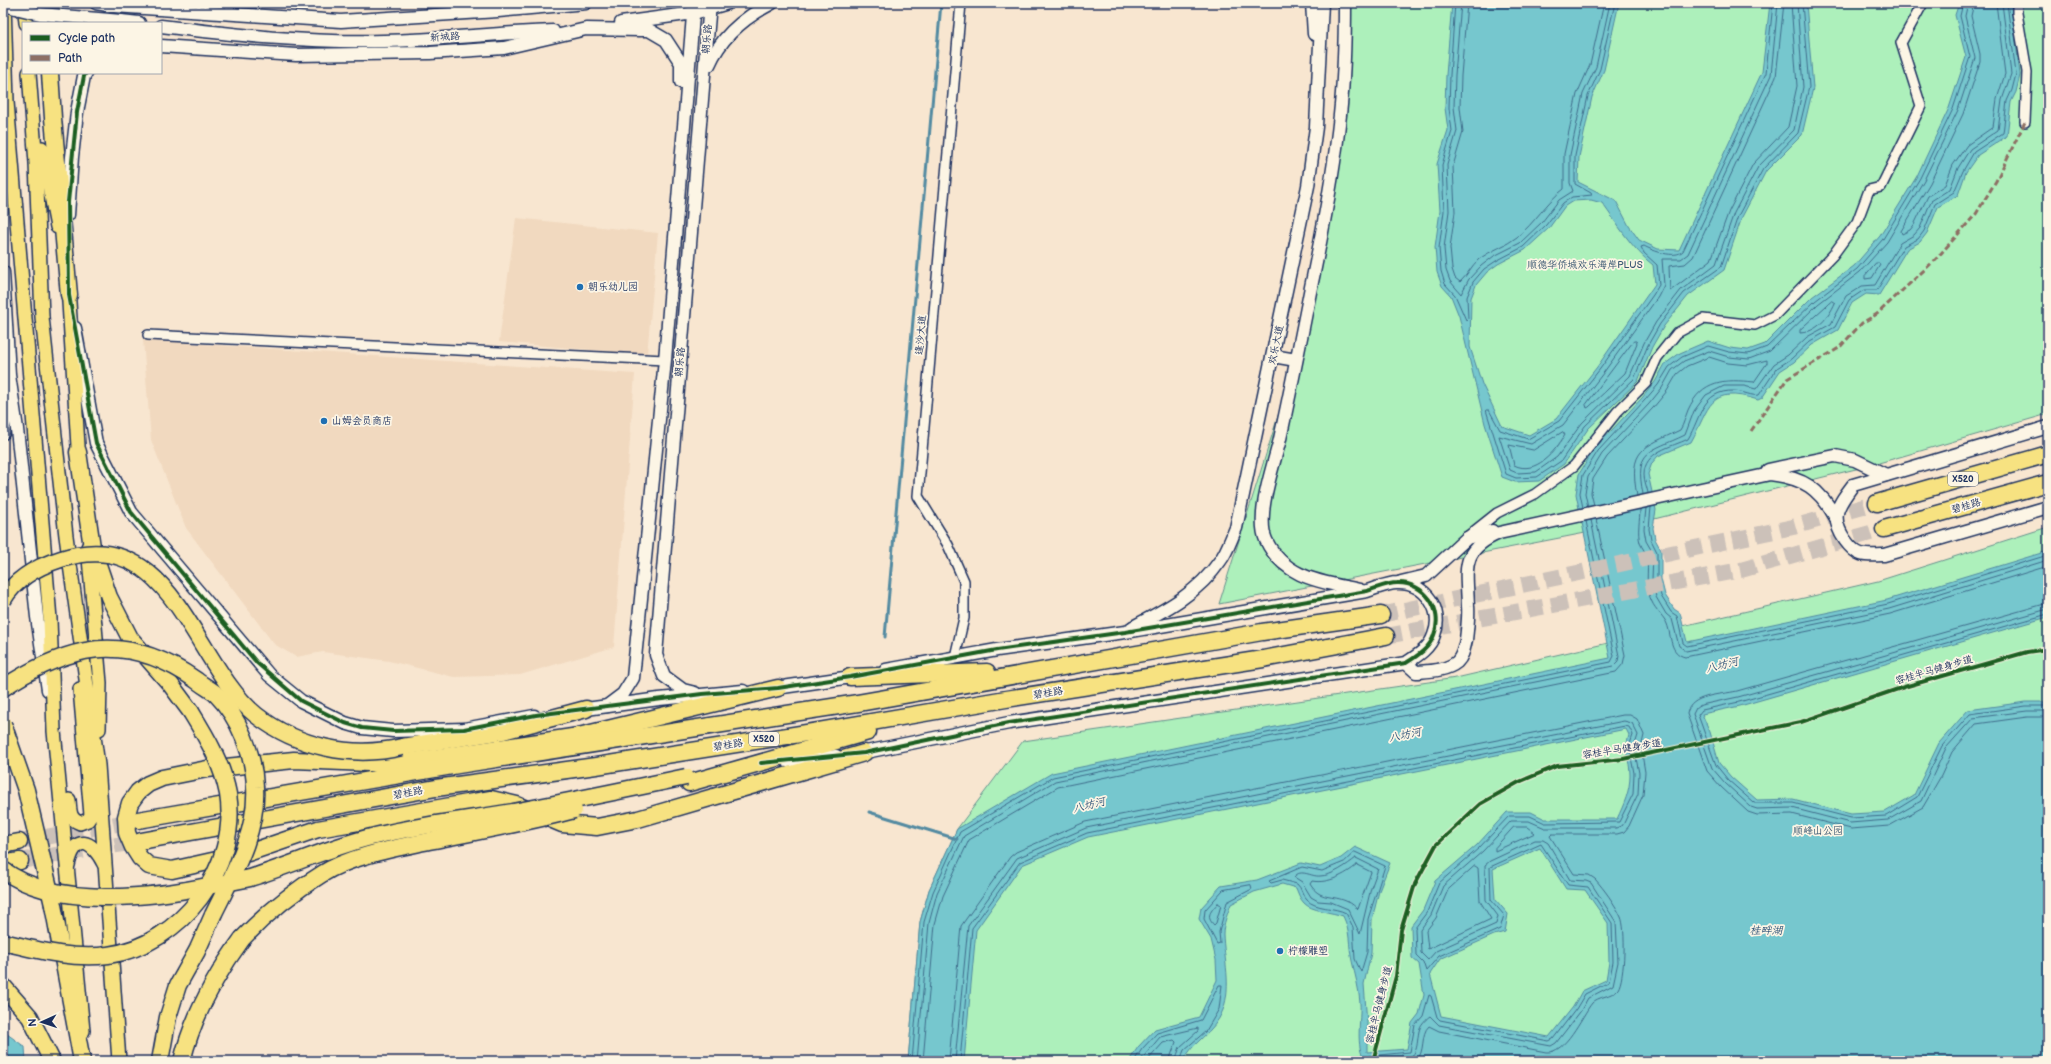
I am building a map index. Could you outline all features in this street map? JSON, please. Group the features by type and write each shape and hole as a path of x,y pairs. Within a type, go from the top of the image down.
{"highway":[{"path":"52,22 54,4"},
{"path":"50,74 52,118 69,295"},
{"path":"3,942 75,956 109,955 129,950 160,936 191,909 206,890 219,868 225,847 230,811 224,778 219,761 191,712 171,685 130,638 109,597 92,547 78,452"},
{"name":"X520","path":"1877,503 2048,454"},
{"name":"碧桂路","path":"1884,529 2048,483"},
{"path":"3,600 29,574 46,564 84,555 101,554 116,557 147,572 159,583 182,610 227,684 242,702 257,715 284,732 314,745 357,752 402,747 503,731 586,709"},
{"name":"X520","path":"138,820 489,761 689,730 1053,670 1262,632 1381,615"},
{"name":"碧桂路","path":"141,841 436,788 596,766 937,712 1006,699 1263,659 1386,636"},
{"path":"3,688 37,668 66,657 85,651 125,649 160,658 177,667 216,694 234,719 247,745 255,787 254,812 247,840 197,951 178,984 168,1017 160,1061"},
{"path":"850,677 1053,670"},
{"path":"489,761 578,736 778,688"},
{"path":"182,1061 188,1037 202,1005 232,952 242,939 270,913 322,873 389,849 541,818 688,780 762,763 937,712"},
{"path":"3,724 26,790 53,905 82,1061"},
{"path":"578,736 393,764 294,760 207,769 162,778 148,784 138,792 130,803 126,817 128,833 133,847 145,862 157,868 172,870 248,853 318,829 491,799 517,805 562,824 597,827 638,818 864,753"},
{"path":"3,870 28,884 77,894 112,898 183,891 249,878 335,847 387,833 688,780"},
{"path":"3,845 19,842"},
{"path":"3,864 20,861"},
{"path":"67,979 73,1061"},
{"path":"3,986 30,1017 52,1061"}],"main road":[{"path":"24,3 26,22"},
{"path":"4,4 7,102 50,619 71,816 75,821 80,823 88,820 91,815 80,708 79,637"},
{"path":"29,74 69,295 78,452 100,683 98,765"},
{"path":"3,79 7,102"},
{"path":"31,90 42,317 66,536 98,765 119,1061"},
{"path":"50,619 54,731 86,1061"},
{"path":"67,869 70,857 75,848 82,843 87,843 92,847 105,866"}],"street":[{"path":"96,3 114,6 269,18 341,21 498,11 586,3"},
{"name":"新城路","path":"162,26 311,41 386,41 586,29 694,8 728,3"},
{"path":"704,79 715,51 732,30 751,13 772,3"},
{"name":"逢沙大道","path":"955,657 964,618 964,581 948,545 918,496 961,3"},
{"path":"1312,3 1318,107"},
{"name":"欢乐大道","path":"1124,632 1184,599 1205,581 1221,560 1236,528 1274,356 1308,186 1318,107 1322,3"},
{"path":"1345,3 1344,77 1335,159 1296,360 1264,510 1266,538 1275,555 1290,569 1306,578 1368,591"},
{"path":"85,74 77,112 69,187 69,295 96,443 131,512 257,663 301,701 345,723 362,728 393,731 464,729 536,715 702,694 778,688 850,677 955,657 1124,632 1368,591 1426,576 1467,538 1497,513 1535,494 1574,466 1617,412 1646,383 1657,358 1677,333 1702,319 1755,325 1775,315 1834,255 1857,222 1869,190 1881,187 1921,106 1901,43 1923,3"},
{"path":"2017,3 2017,13 2027,72 2025,122"},
{"path":"4,4 40,14 128,22"},
{"name":"朝乐路","path":"702,694 683,690 664,676 656,655 710,6"},
{"name":"朝乐路","path":"607,706 624,694 633,678 665,360 694,8"},
{"path":"162,46 296,54 430,54 504,48 586,29 649,30 666,40 681,63 684,130"},
{"path":"3,272 10,375 37,617 54,731"},
{"path":"148,335 665,360"},
{"path":"1274,356 1296,360"},
{"path":"3,433 10,375"},
{"path":"2048,427 1853,485 1841,501 1836,518 1836,528 1852,551 1865,556 1884,555 2048,507"},
{"path":"1467,538 1835,456 1855,460 1886,475"},
{"path":"1717,483 1770,474 1791,476 1808,485 1826,500 1836,518"},
{"path":"1406,663 1416,672 1438,670 1456,663 1463,653 1468,627 1466,582 1468,559 1484,540 1515,527"},
{"path":"762,763 864,753 1009,723 1406,663 1418,656 1427,647 1434,636 1438,620 1435,608 1423,591 1416,586 1396,583"},
{"path":"639,620 641,638 646,641 652,638 659,621"}],"shaded area":[{"name":"朝乐幼儿园","path":"516,218 658,233 647,355 499,342"},
{"path":"143,340 635,374 614,647 520,675 454,677 389,661 323,652 296,657 274,644 186,528 151,440"}],"green space":[{"name":"顺德华侨城欢乐海岸PLUS","path":"1349,3 2048,3 2048,414 1872,465 1642,522 1219,604 1311,311"},
{"name":"顺峰山公园","path":"2048,527 2048,1061 908,1061 920,922 929,890 957,829 1023,741 1456,678 1878,581"}],"water":[{"path":"1452,3 1619,3 1604,70 1592,97 1579,157 1578,182 1616,201 1629,226 1639,240 1658,249 1679,250 1762,72 1770,3 1806,3 1813,88 1802,135 1766,171 1742,217 1724,270 1688,296 1664,326 1652,347 1638,381 1588,429 1564,464 1539,481 1515,482 1502,477 1485,424 1459,316 1451,296 1442,286 1437,272 1435,247 1440,211 1437,164 1448,130 1445,108","holes":["1591,200 1602,203 1638,252 1653,265 1655,284 1597,367 1556,419 1529,435 1502,426 1482,384 1470,347 1471,298 1476,285 1487,272 1498,264 1525,250 1549,228 1565,206 1573,201"]},
{"path":"1959,3 2011,3 2020,75 2016,92 2011,102 2007,136 1978,155 1966,172 1958,195 1938,207 1927,233 1920,242 1907,249 1879,295 1866,294 1852,303 1838,330 1812,345 1794,362 1780,371 1762,398 1758,400 1742,396 1729,395 1720,397 1713,402 1707,410 1691,442 1658,456 1652,463 1648,474 1656,510 1653,528 1655,539 1661,550 1661,579 1665,595 1674,609 1680,613 1687,642 1887,600 2048,551 2048,617 1740,706 1702,714 1710,732 1719,763 1731,777 1757,800 1793,799 1851,814 1885,812 1914,795 1939,743 1968,710 2026,702 2048,702 2048,1061 1404,1061 1390,1059 1365,1061 1359,1041 1359,992 1346,922 1343,916 1307,906 1301,900 1296,888 1282,884 1254,892 1231,904 1223,930 1227,972 1226,1001 1219,1018 1187,1055 1184,1061 1129,1061 1138,1047 1155,1029 1199,1017 1217,980 1216,960 1211,939 1199,919 1201,908 1221,886 1257,880 1301,863 1320,867 1341,858 1355,847 1390,863 1379,891 1372,920 1371,953 1364,984 1367,1023 1367,1052 1407,1049 1412,1023 1419,1014 1424,995 1419,964 1412,958 1411,926 1423,910 1435,881 1477,845 1507,812 1531,812 1545,819 1617,819 1626,797 1630,781 1630,769 1627,752 1629,735 1626,729 1088,837 1022,865 976,930 964,1061 908,1061 920,922 929,890 957,829 1052,773 1610,658 1576,494 1579,474 1595,448 1642,398 1655,382 1665,364 1680,353 1708,341 1730,348 1748,350 1765,344 1812,297 1854,266 1880,236 1917,176 1949,108 1966,57 1955,15","holes":["1540,848 1566,889 1585,890 1608,923 1609,962 1606,980 1582,991 1573,1007 1549,1037 1441,1016 1430,974 1440,959 1494,935 1505,932 1508,914 1495,899 1493,869"]},
{"path":"3,1031 25,1047 26,1061 3,1060"}],"waterway":[{"path":"885,637 941,3"},
{"path":"869,812 957,839"}],"tunnel":[{"path":"1381,615 1793,527 1877,503"},
{"path":"1386,636 1741,570 1884,529"},
{"path":"19,842 138,820"},
{"path":"20,861 141,841"}],"marked path":[{"path":"1751,431 1787,379 1839,348 1862,323 1877,314 1935,260 1976,214 1996,181 2025,122"}],"cycle path":[{"path":"85,74 77,112 68,202 69,295 96,443 131,512 257,663 301,701 345,723 362,728 393,731 464,729 536,715 702,694 778,688 850,677 997,650 1125,632 1367,591 1394,583 1407,584 1416,587 1424,592 1434,607 1436,626 1432,640 1423,651 1406,663 1009,723 864,753 761,763"},
{"name":"容桂半马健身步道","path":"1373,1061 1396,976 1401,930 1415,884 1436,845 1480,804 1519,782 1557,766 1623,759 1801,722 1904,687 2027,652 2048,649"}],"place":[{"name":"朝乐幼儿园","path":"580,287"},
{"name":"山姆会员商店","path":"324,421"},
{"name":"柠檬雕塑","path":"1280,951"}],"water label":[{"name":"八坊河","path":"1722,665"},
{"name":"八坊河","path":"1405,735"},
{"name":"八坊河","path":"1089,805"},
{"name":"桂畔湖","path":"1766,930"}]}
